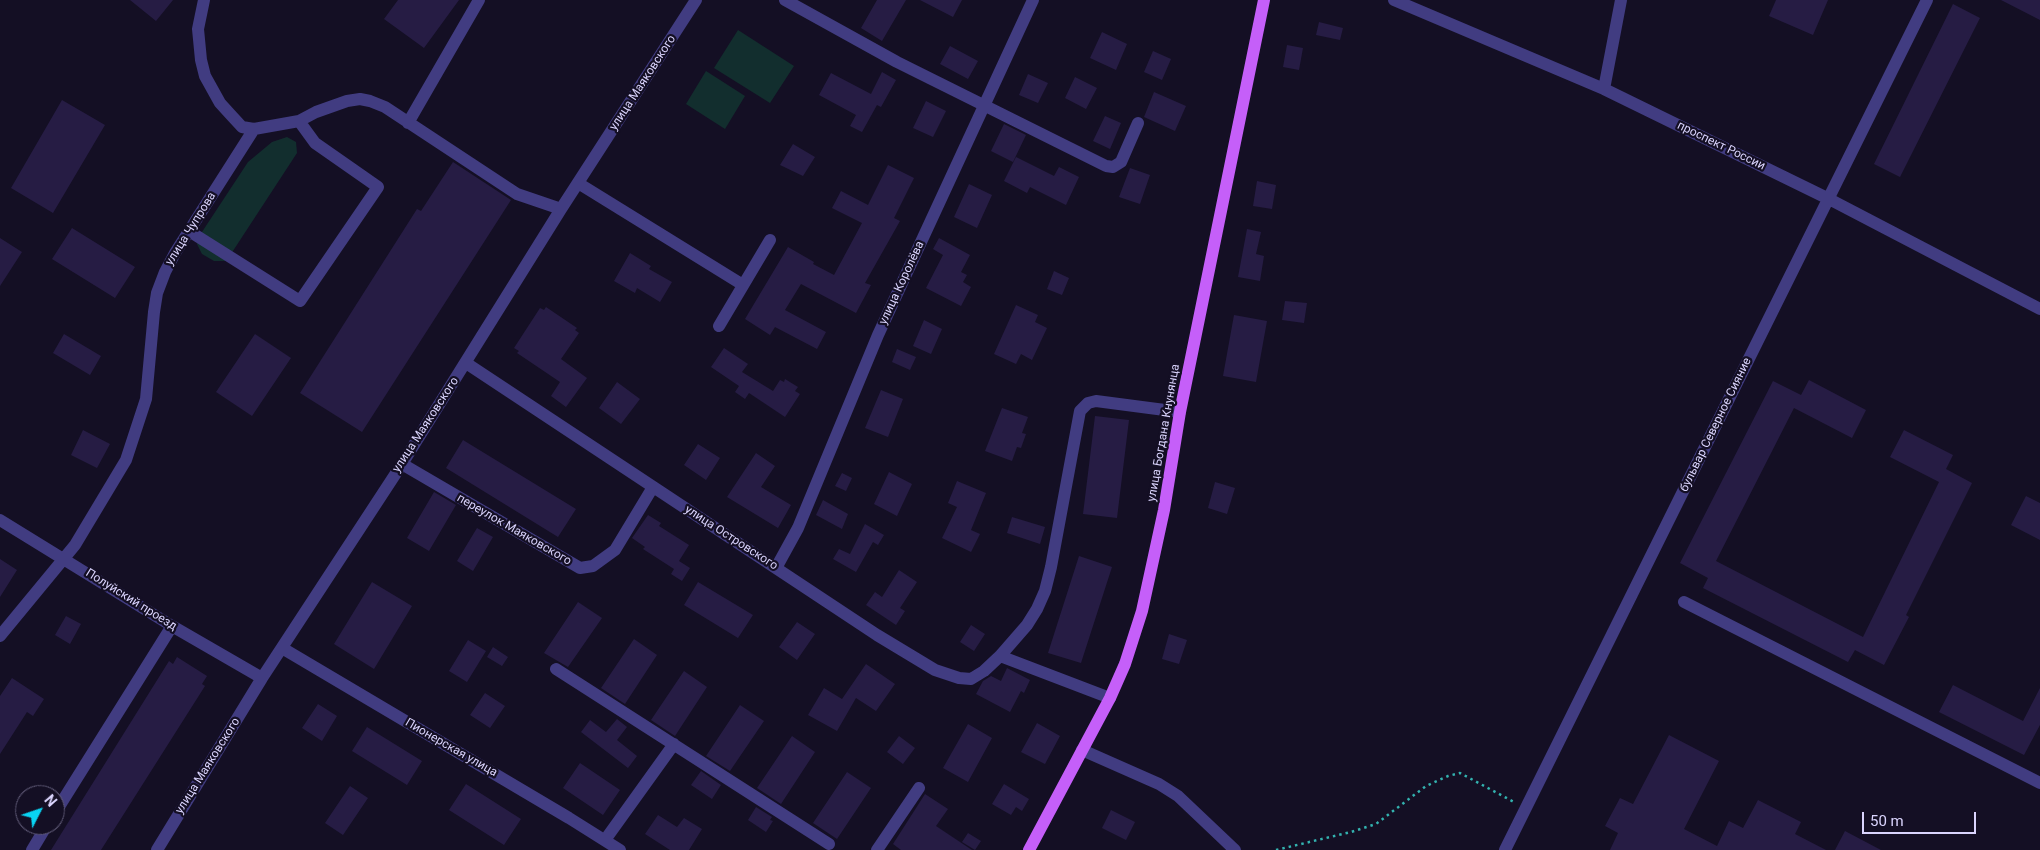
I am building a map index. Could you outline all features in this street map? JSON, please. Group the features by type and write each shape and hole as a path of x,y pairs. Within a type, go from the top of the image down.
{"main road":[{"name":"улица Богдана Кнунянца","path":"1029,850 1110,698 1125,664 1142,612 1164,510 1180,412 1264,0"}],"street":[{"path":"204,0 198,29 201,60 206,76 220,103 242,127 254,130 299,121 329,106 360,99 385,107 517,194 561,209"},
{"path":"408,123 479,0"},
{"name":"улица Маяковского","path":"157,850 197,781 262,678 402,464 561,209 696,0"},
{"path":"785,0 897,62 1106,166 1113,167 1121,162 1138,123"},
{"name":"улица Королёва","path":"776,568 798,528 878,335 1034,0"},
{"name":"проспект России","path":"1394,0 1604,88 2040,309"},
{"path":"1604,88 1621,0"},
{"name":"бульвар Северное Сияние","path":"1505,850 1928,0"},
{"path":"188,231 300,301 378,187 315,143 299,121"},
{"name":"улица Чупрова","path":"0,636 75,545 126,460 146,399 157,293 174,253 254,130"},
{"path":"578,184 743,285"},
{"path":"719,326 770,240"},
{"name":"улица Островского","path":"466,363 877,635 934,670 959,678 971,679 984,671 1000,656"},
{"path":"1110,698 1000,656 1027,625 1045,591 1080,411 1088,404 1096,401 1180,412"},
{"name":"переулок Маяковского","path":"402,464 580,568 593,566 615,550 653,486"},
{"name":"Полуйский проезд","path":"0,520 172,626 262,678"},
{"path":"1684,602 2040,783"},
{"path":"65,797 172,626"},
{"name":"Пионерская улица","path":"282,648 620,850"},
{"path":"556,668 829,844"},
{"path":"605,840 674,744"},
{"path":"1082,750 1158,784 1178,796 1235,850"},
{"path":"877,850 918,788"},
{"path":"32,850 41,835"}],"path":[{"path":"1276,850 1376,824 1426,786 1448,776 1460,774 1526,809"}],"green space":[{"path":"738,30 794,66 770,103 714,68"},
{"path":"706,71 745,96 725,129 686,104"},
{"path":"287,137 296,142 297,153 229,257 225,261 214,261 202,254 197,244 198,238 248,162 272,142"}],"building":[{"path":"130,0 173,0 156,21"},
{"path":"398,0 459,0 424,48 384,19"},
{"path":"877,0 906,0 882,41 861,28"},
{"path":"920,0 962,0 953,17"},
{"path":"1776,0 1828,0 1813,35 1769,16"},
{"path":"2001,0 2040,0 2040,20"},
{"path":"1953,4 1980,18 1900,177 1874,164"},
{"path":"1319,22 1343,28 1340,40 1316,35"},
{"path":"1102,32 1127,44 1116,70 1090,58"},
{"path":"1287,45 1303,48 1299,70 1283,67"},
{"path":"950,46 978,61 968,79 940,64"},
{"path":"1153,51 1171,59 1162,80 1144,72"},
{"path":"882,72 896,80 881,107 877,105 862,132 850,126 856,115 819,95 831,73 871,94"},
{"path":"1028,74 1048,83 1038,103 1019,95"},
{"path":"1075,77 1097,88 1086,109 1065,98"},
{"path":"1154,92 1186,106 1175,131 1144,117"},
{"path":"62,100 105,125 53,213 11,188"},
{"path":"926,101 946,111 933,137 913,128"},
{"path":"1105,116 1121,123 1110,149 1093,141"},
{"path":"1004,124 1026,135 1013,162 991,151"},
{"path":"793,144 815,157 803,176 780,165"},
{"path":"1016,157 1054,176 1059,167 1079,177 1066,205 1030,187 1027,193 1004,181"},
{"path":"453,162 511,200 362,432 300,393 417,209 421,211"},
{"path":"888,165 914,178 894,218 900,221 865,283 871,285 856,313 801,284 785,310 826,332 817,349 775,327 770,335 745,319 788,247 814,262 813,264 834,275 862,223 832,208 841,191 868,205"},
{"path":"1130,168 1150,175 1140,204 1119,197"},
{"path":"1257,181 1276,185 1272,209 1253,206"},
{"path":"969,184 992,195 977,228 954,217"},
{"path":"72,228 135,267 115,298 52,259"},
{"path":"1247,229 1261,232 1256,254 1264,256 1260,281 1238,277"},
{"path":"0,238 22,252 0,286"},
{"path":"939,238 970,255 961,272 967,275 963,282 971,287 961,306 926,288 943,255 933,249"},
{"path":"630,253 651,266 649,269 672,282 660,302 637,288 635,293 614,281"},
{"path":"1054,271 1069,278 1062,295 1047,289"},
{"path":"1285,301 1307,303 1304,323 1282,320"},
{"path":"1016,305 1038,315 1035,322 1047,328 1032,360 1021,354 1016,364 994,354"},
{"path":"546,307 577,328 575,330 579,333 561,359 587,378 566,407 551,396 560,382 517,353 519,351 514,348 540,308 544,310"},
{"path":"1234,315 1267,321 1256,382 1223,376"},
{"path":"924,320 942,329 931,354 913,346"},
{"path":"64,334 101,356 90,375 53,353"},
{"path":"255,334 291,358 252,416 216,392"},
{"path":"724,348 748,364 742,372 773,391 780,380 784,382 785,379 798,387 795,391 800,394 785,417 749,393 745,399 735,392 739,386 711,367"},
{"path":"897,349 916,357 910,370 892,362"},
{"path":"1809,380 1866,410 1852,438 1794,408 1716,561 1863,637 1939,482 1890,457 1904,430 1953,455 1946,469 1972,483 1906,615 1909,617 1884,665 1855,650 1848,662 1703,588 1708,578 1680,563 1773,381 1801,395"},
{"path":"617,382 640,399 621,424 599,408"},
{"path":"881,390 903,399 888,437 865,428"},
{"path":"1002,408 1028,417 1022,433 1026,434 1021,448 1017,447 1012,461 985,451"},
{"path":"1095,416 1129,420 1117,518 1083,514"},
{"path":"83,430 110,444 97,468 71,455"},
{"path":"463,440 576,509 558,537 446,468"},
{"path":"698,444 720,458 706,480 684,465"},
{"path":"756,453 775,466 761,487 791,505 778,528 727,497"},
{"path":"889,472 912,484 897,516 874,504"},
{"path":"842,473 852,478 846,491 835,486"},
{"path":"957,481 986,493 971,530 980,534 971,552 942,538 957,507 948,503"},
{"path":"1215,482 1235,488 1227,514 1208,508"},
{"path":"434,492 456,505 429,551 407,538"},
{"path":"2026,496 2040,503 2040,540 2011,525"},
{"path":"823,500 848,514 842,529 816,515"},
{"path":"648,515 661,523 659,526 689,545 679,561 690,568 682,581 671,574 674,569 643,549 645,547 632,538"},
{"path":"1012,517 1045,527 1040,544 1007,533"},
{"path":"865,524 884,535 878,545 873,542 856,572 833,559 839,549 850,554"},
{"path":"477,528 493,537 473,571 457,561"},
{"path":"1079,556 1112,567 1081,663 1048,653"},
{"path":"0,559 17,570 0,597"},
{"path":"899,570 917,582 900,608 905,611 896,625 866,605 875,592 882,597"},
{"path":"372,582 412,606 374,669 334,644"},
{"path":"698,582 753,615 738,638 684,605"},
{"path":"578,602 602,618 568,667 544,653"},
{"path":"66,616 81,624 70,644 55,635"},
{"path":"797,622 815,634 797,660 779,647"},
{"path":"971,625 985,634 974,651 960,642"},
{"path":"1169,634 1187,640 1179,664 1162,659"},
{"path":"634,639 657,655 625,704 601,688"},
{"path":"468,640 486,651 467,682 449,671"},
{"path":"493,647 508,657 502,666 487,657"},
{"path":"177,657 207,676 202,684 205,686 101,850 51,850 60,835 65,835 65,828 169,661 173,664"},
{"path":"866,664 895,684 876,711 856,698 837,731 808,715 824,688 842,699"},
{"path":"1007,668 1030,680 1024,693 1021,691 1010,712 976,694 983,681 991,676 1001,681"},
{"path":"684,671 707,687 675,736 651,720"},
{"path":"12,678 44,699 33,716 27,712 0,754 0,696"},
{"path":"1953,685 2023,721 2040,688 2040,725 2024,755 1939,712"},
{"path":"485,693 505,706 490,728 470,715"},
{"path":"318,704 337,716 322,741 302,728"},
{"path":"740,705 764,721 730,771 706,756"},
{"path":"617,719 627,727 617,740 637,756 628,768 581,732 590,720 606,732"},
{"path":"1037,723 1060,736 1045,764 1021,752"},
{"path":"968,724 992,738 968,782 943,768"},
{"path":"367,727 422,761 407,785 352,751"},
{"path":"1669,735 1719,761 1684,829 1717,846 1729,821 1743,828 1758,800 1801,822 1795,834 1826,850 1610,850 1618,833 1605,826 1620,798 1633,804"},
{"path":"792,736 815,752 781,804 757,788"},
{"path":"899,736 915,748 903,764 887,752"},
{"path":"580,763 620,790 603,815 563,788"},
{"path":"701,771 721,785 712,799 691,785"},
{"path":"847,772 871,788 837,839 813,823"},
{"path":"466,784 521,819 504,845 449,810"},
{"path":"1004,784 1029,799 1022,811 1016,807 1011,815 992,804"},
{"path":"350,786 368,798 343,835 325,823"},
{"path":"925,794 948,809 936,826 972,850 901,850 893,844"},
{"path":"756,807 772,817 770,820 773,821 766,832 748,820"},
{"path":"1111,810 1135,822 1126,840 1102,828"},
{"path":"658,815 677,827 684,818 702,829 689,850 670,850 645,834"},
{"path":"1845,831 1881,850 1835,850"},
{"path":"968,833 981,841 975,850 962,842"}]}
